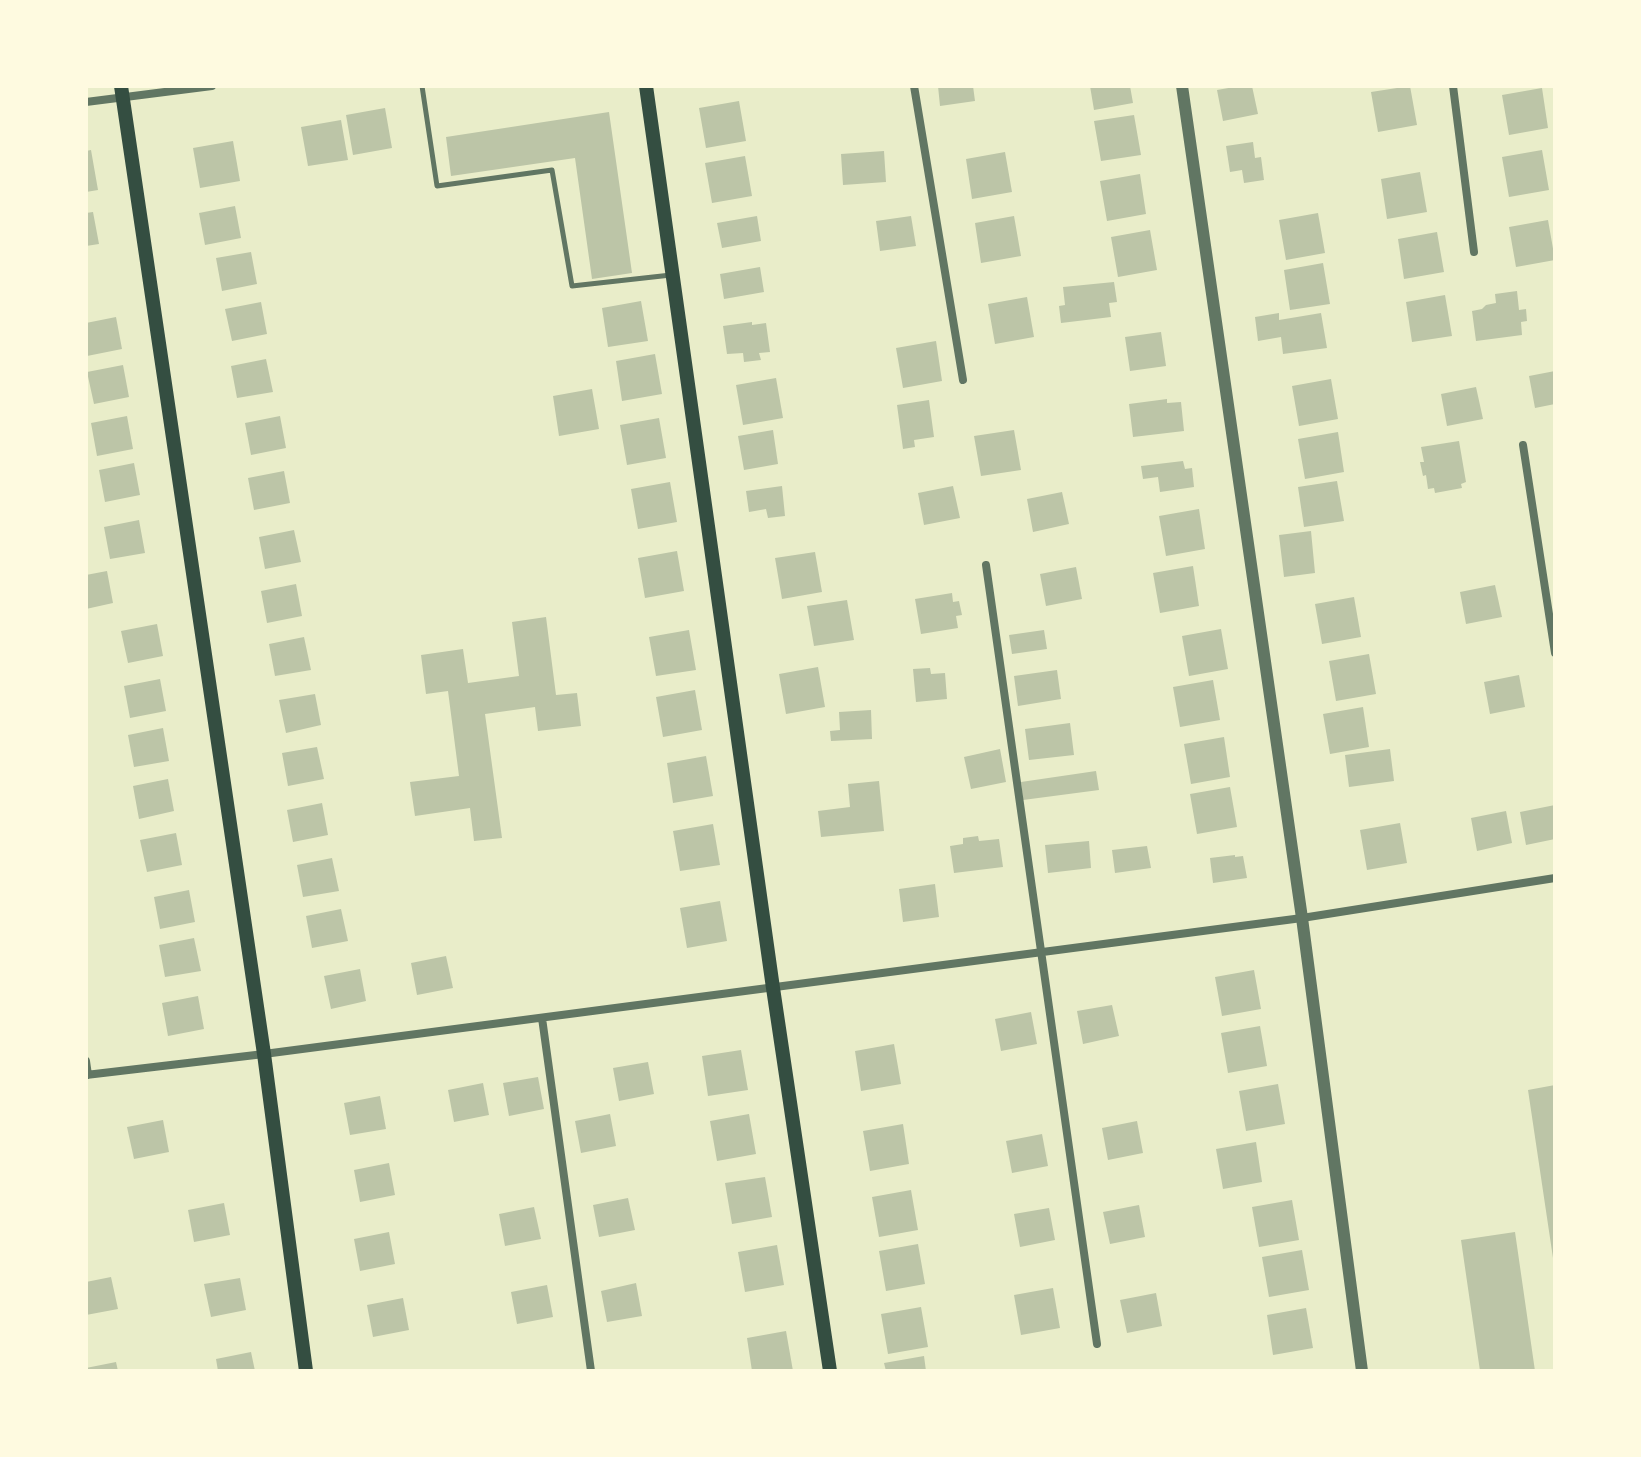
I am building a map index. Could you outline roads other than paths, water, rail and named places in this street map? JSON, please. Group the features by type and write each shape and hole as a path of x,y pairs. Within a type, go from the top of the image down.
{"main road":[{"path":"646,86 830,1371"},
{"path":"122,92 264,1054 306,1371"}],"street":[{"path":"86,102 122,92 212,86"},
{"path":"914,86 963,380"},
{"path":"1182,86 1302,918 1362,1371"},
{"path":"1453,86 1474,252"},
{"path":"1523,445 1555,653"},
{"path":"986,565 1097,1344"},
{"path":"86,1061 87,1075 264,1054 1302,918 1555,878"},
{"path":"542,1018 591,1371"}],"lane":[{"path":"422,86 437,186 552,170 572,286 673,275"}]}
